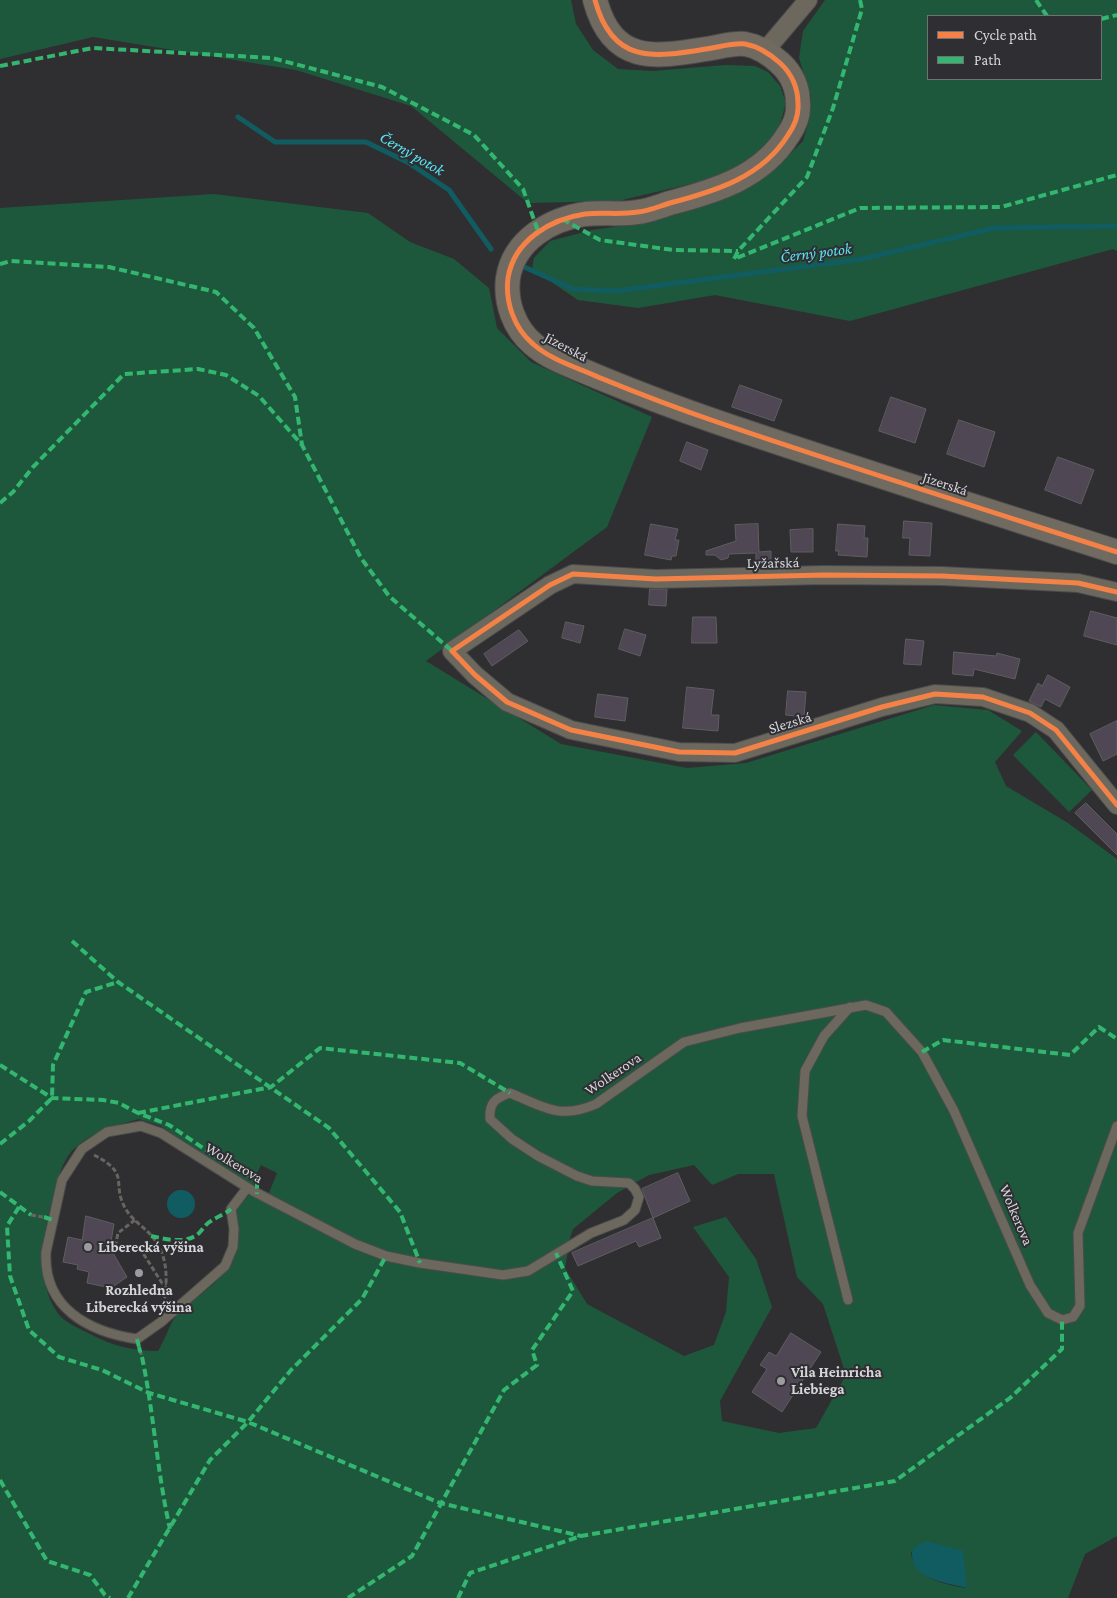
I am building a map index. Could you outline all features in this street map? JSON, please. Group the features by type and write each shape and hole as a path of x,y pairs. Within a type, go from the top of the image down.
{"street":[{"name":"Jizerská","path":"595,0 602,20 613,38 625,48 642,55 669,55 736,44 749,45 764,52 790,73 796,87 799,106 795,124 772,156 749,174 720,189 638,212 586,214 562,219 538,231 518,251 508,275 508,295 512,314 523,334 534,345 561,362 643,397 805,452 1117,552"},
{"path":"764,52 808,0"},
{"name":"Lyžařská","path":"452,651 550,585 573,574 656,579 824,575 942,576 1078,584 1117,592"},
{"name":"Slezská","path":"452,651 475,675 507,702 515,706 571,730 679,752 735,753 882,707 935,694 983,697 1030,713 1056,730 1117,805"}],"lane":[{"name":"Wolkerova","path":"247,1188 230,1209 234,1229 233,1247 225,1266 161,1322 136,1339 100,1331 69,1312 51,1285 45,1264 48,1218 62,1180 82,1149 107,1132 140,1126 161,1133 247,1188 355,1244 386,1256 503,1275 528,1271 592,1233 624,1220 635,1210 639,1197 635,1189 629,1184 592,1181 577,1176 538,1156 512,1139 490,1119 490,1108 497,1097 510,1093 553,1110 566,1113 584,1110 596,1104 684,1042 740,1028 866,1005 886,1012 922,1052 954,1112 999,1210 1030,1284 1048,1313 1062,1320 1073,1317 1080,1306 1078,1233 1117,1126"},
{"path":"848,1300 802,1116 805,1071 824,1036 851,1007"}],"path":[{"path":"82,1149 110,1163 117,1172 120,1198 128,1212 162,1250 167,1266 167,1284 161,1322"},
{"path":"32,1214 48,1218"},
{"path":"135,1220 118,1233 115,1248 141,1250 162,1283 167,1284"}],"green space":[{"path":"0,0 571,0 576,24 593,50 618,69 653,71 725,65 755,66 768,72 780,86 786,103 778,131 749,161 711,179 618,201 528,203 411,106 296,70 93,37 0,59"},
{"path":"825,0 1117,0 1117,251 1113,249 850,321 715,295 638,308 578,300 532,269 534,258 550,241 592,230 643,223 752,183 785,159 803,141 809,121 811,96 799,58 803,31"},
{"path":"214,194 368,213 410,242 454,259 489,288 497,328 531,362 652,417 607,527 426,661 561,744 687,768 746,763 934,705 988,710 1022,731 995,762 1006,786 1068,823 1117,859 1117,1536 1085,1554 1068,1598 0,1598 0,208","holes":["139,1119 161,1126 202,1155 254,1186 253,1190 238,1207 234,1215 238,1240 234,1259 217,1280 176,1315 158,1351 132,1349 100,1339 60,1316 50,1300 46,1287 43,1260 43,1246 48,1218 56,1185 64,1164 71,1152 86,1139 120,1124","261,1165 277,1173 269,1193 254,1186 255,1177","694,1165 712,1185 738,1174 774,1174 797,1277 823,1304 846,1375 816,1428 779,1433 722,1421 720,1401 772,1307 756,1259 726,1217 693,1227 729,1277 726,1312 714,1345 684,1356 587,1304 565,1268 573,1229 617,1193 649,1175","911,1552 967,1588 931,1579 913,1561"]},
{"path":"1036,732 1092,790 1069,812 1013,755"}],"water":[{"path":"181,1190 191,1194 195,1204 191,1214 181,1218 171,1214 167,1204 171,1194"},
{"path":"927,1541 963,1551 967,1588 933,1579 918,1570 914,1564 912,1553 916,1546"}],"building":[{"path":"740,385 782,400 774,421 732,407"},
{"path":"891,397 926,409 915,443 879,431"},
{"path":"959,420 995,432 984,467 947,454"},
{"path":"687,442 708,450 701,470 680,461"},
{"path":"1058,457 1094,470 1081,504 1045,490"},
{"path":"904,521 932,523 930,556 909,555 910,538 903,538"},
{"path":"651,524 678,529 675,540 679,540 676,556 672,556 671,560 645,555"},
{"path":"758,524 759,552 771,551 771,566 756,566 756,553 729,554 728,558 721,560 715,555 706,555 706,551 736,541 735,525"},
{"path":"838,524 865,526 864,538 868,538 867,557 838,555 839,551 836,551"},
{"path":"813,529 813,552 791,552 790,530"},
{"path":"650,589 667,589 666,606 649,605"},
{"path":"1091,611 1117,618 1117,645 1084,636"},
{"path":"693,617 716,617 717,643 692,643"},
{"path":"566,622 584,626 580,643 562,638"},
{"path":"625,629 646,635 640,656 619,649"},
{"path":"519,630 528,641 492,666 484,654"},
{"path":"906,639 924,641 921,665 904,664"},
{"path":"954,652 996,656 997,653 1020,659 1015,679 974,669 973,676 953,674"},
{"path":"1048,675 1070,687 1060,707 1045,699 1041,707 1029,701 1038,683 1042,686"},
{"path":"687,687 714,690 711,715 719,715 718,731 683,728"},
{"path":"788,691 806,692 804,717 786,715"},
{"path":"598,694 628,698 625,721 595,717"},
{"path":"1117,721 1117,754 1103,761 1090,734"},
{"path":"1086,803 1117,834 1117,855 1075,813"},
{"path":"678,1173 690,1201 653,1218 642,1189"},
{"name":"Liberecká výšina","path":"86,1216 114,1224 109,1253 113,1253 127,1277 111,1288 87,1283 89,1272 77,1269 78,1265 63,1262 68,1237 82,1240"},
{"path":"653,1218 661,1238 639,1247 636,1241 578,1266 572,1253"},
{"name":"Vila Heinricha Liebiega","path":"791,1333 821,1352 782,1412 752,1392 767,1369 760,1365 769,1352 776,1356"}],"waterway":[{"name":"Černý potok","path":"238,117 275,142 366,142 409,163 449,190 491,249"},
{"name":"Černý potok","path":"522,266 573,289 615,291 862,259 994,228 1117,226"}],"marked path":[{"path":"860,0 862,9 833,108 807,177 738,251 734,259 860,208 1001,207 1117,175"},
{"path":"1036,0 1046,15"},
{"path":"1102,19 1117,15"},
{"path":"0,66 93,48 272,58 382,87 474,135 523,189 538,231"},
{"path":"562,219 600,240 673,250 738,251"},
{"path":"0,264 11,261 109,267 216,292 254,328 295,397 302,445"},
{"path":"0,503 13,492 33,467 124,374 198,369 226,375 259,396 302,445 361,558 389,596 452,651"},
{"path":"72,941 118,982 329,1128 400,1212 420,1263"},
{"path":"0,1144 29,1121 52,1098 53,1065 86,992 118,982"},
{"path":"922,1052 943,1040 1070,1055 1099,1027 1117,1039"},
{"path":"138,1113 271,1087 320,1048 460,1063 510,1093"},
{"path":"0,1065 52,1098 103,1100 119,1103 138,1113 169,1125 219,1159 257,1180 257,1194"},
{"path":"0,1192 31,1215"},
{"path":"19,1207 7,1226 10,1276 29,1330 59,1357 102,1370 149,1393 248,1422 440,1503 581,1536"},
{"path":"151,1236 174,1240 192,1238 209,1222 231,1209"},
{"path":"44,1217 53,1220"},
{"path":"348,1598 412,1556 504,1390 537,1365 532,1350 573,1291 556,1253"},
{"path":"128,1598 210,1460 248,1422 291,1370 362,1299 386,1256"},
{"path":"458,1598 470,1573 581,1536 895,1481 1010,1398 1062,1349 1062,1320"},
{"path":"137,1339 140,1351 139,1347"},
{"path":"142,1357 170,1529"},
{"path":"0,1480 47,1561 90,1575 105,1595 110,1598"}],"cycle path":[{"path":"595,0 603,22 613,37 625,47 640,52 673,54 741,44 750,45 763,51 780,63 791,76 798,98 797,116 795,124 765,162 751,172 721,187 646,211 591,213 572,217 547,226 526,242 512,265 507,287 512,314 526,338 540,350 564,363 687,411 866,472 1117,552"},
{"path":"1117,592 1078,583 942,576 824,575 656,579 573,574 550,585 452,651 475,675 507,702 571,730 679,752 735,753 882,707 935,694 983,697 1030,713 1056,730 1117,805"}],"place":[{"name":"Liberecká výšina","path":"88,1247"},
{"name":"Rozhledna Liberecká výšina","path":"139,1273"},
{"name":"Vila Heinricha Liebiega","path":"781,1381"}]}
